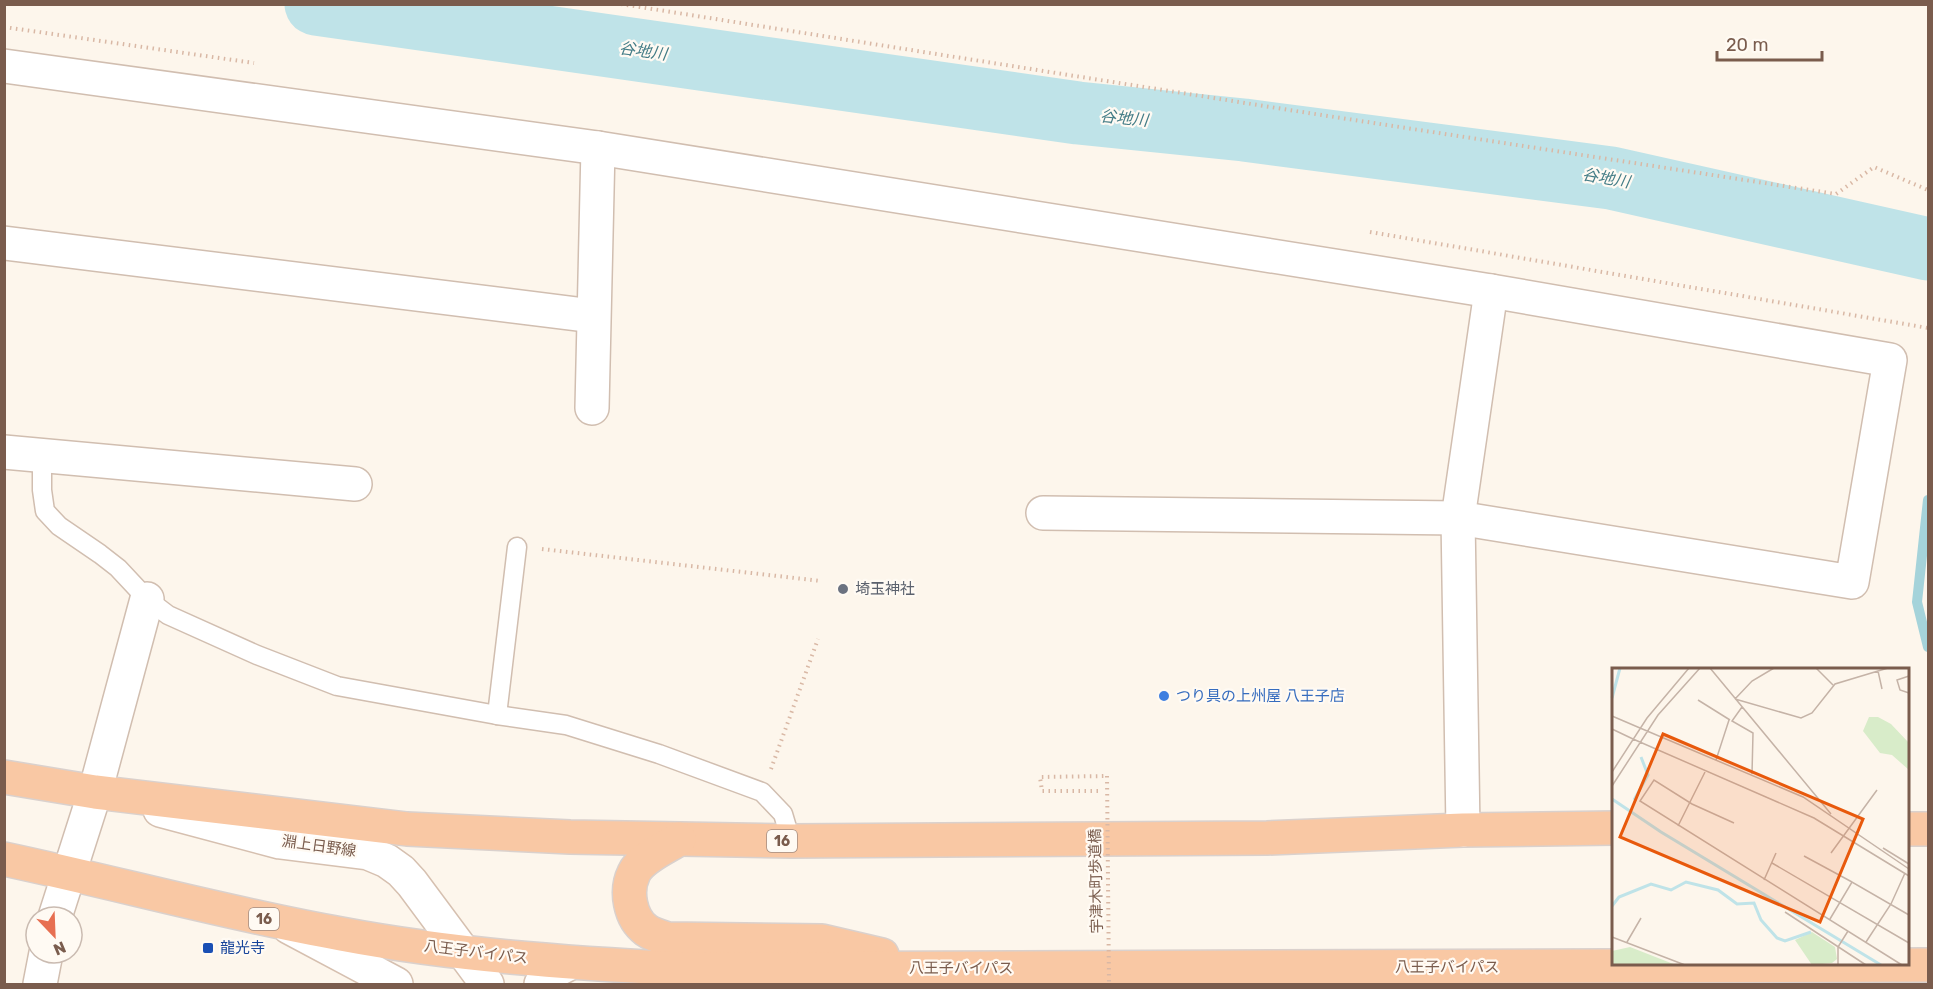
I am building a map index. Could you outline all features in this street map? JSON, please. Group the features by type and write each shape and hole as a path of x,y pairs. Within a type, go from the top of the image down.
{"highway":[{"name":"16","path":"4,777 95,792 407,829 570,837 791,841 1267,838 1463,830 1612,828"},
{"path":"1909,829 1929,829"},
{"path":"679,839 642,863 634,873 629,899 644,929 654,935 668,939 822,941 936,968"},
{"name":"八王子バイパス","path":"4,860 343,935 570,963 683,969 936,968 1071,976 1411,976 1929,965"}],"street":[{"path":"4,66 598,148 1491,291 1890,360 1852,582 1458,518 1042,513"},
{"path":"592,408 598,148"},
{"path":"4,243 593,316"},
{"path":"1463,830 1458,518 1491,291"},
{"path":"4,452 355,484"},
{"path":"59,905 95,792 147,598"},
{"name":"淵上日野線","path":"95,792 280,842 368,853 379,857 401,871 487,984"},
{"path":"280,922 396,984"},
{"path":"541,984 555,971 570,963"},
{"path":"40,984 44,965"}],"lane":[{"path":"42,456 42,490 45,511 59,526 118,568 147,598 168,615 257,655 337,686 566,725 659,754 762,792 783,814 791,841"},
{"path":"497,715 517,547"}],"path":[{"path":"621,4 1290,111 1836,194 1874,167 1929,190"},
{"path":"1370,232 1929,328"},
{"path":"517,547 821,581"},
{"path":"762,792 818,639"},
{"name":"宇津木町歩道橋","path":"1098,791 1042,791 1040,777 1107,776 1109,984"}],"waterway":[{"name":"谷地川","path":"316,4 1078,113 1244,130 1611,178 1928,249"},
{"path":"1928,500 1917,602 1928,647"}],"place":[{"name":"埼玉神社","path":"843,589"},
{"name":"つり具の上州屋 八王子店","path":"1164,696"},
{"name":"龍光寺","path":"208,948"}]}
